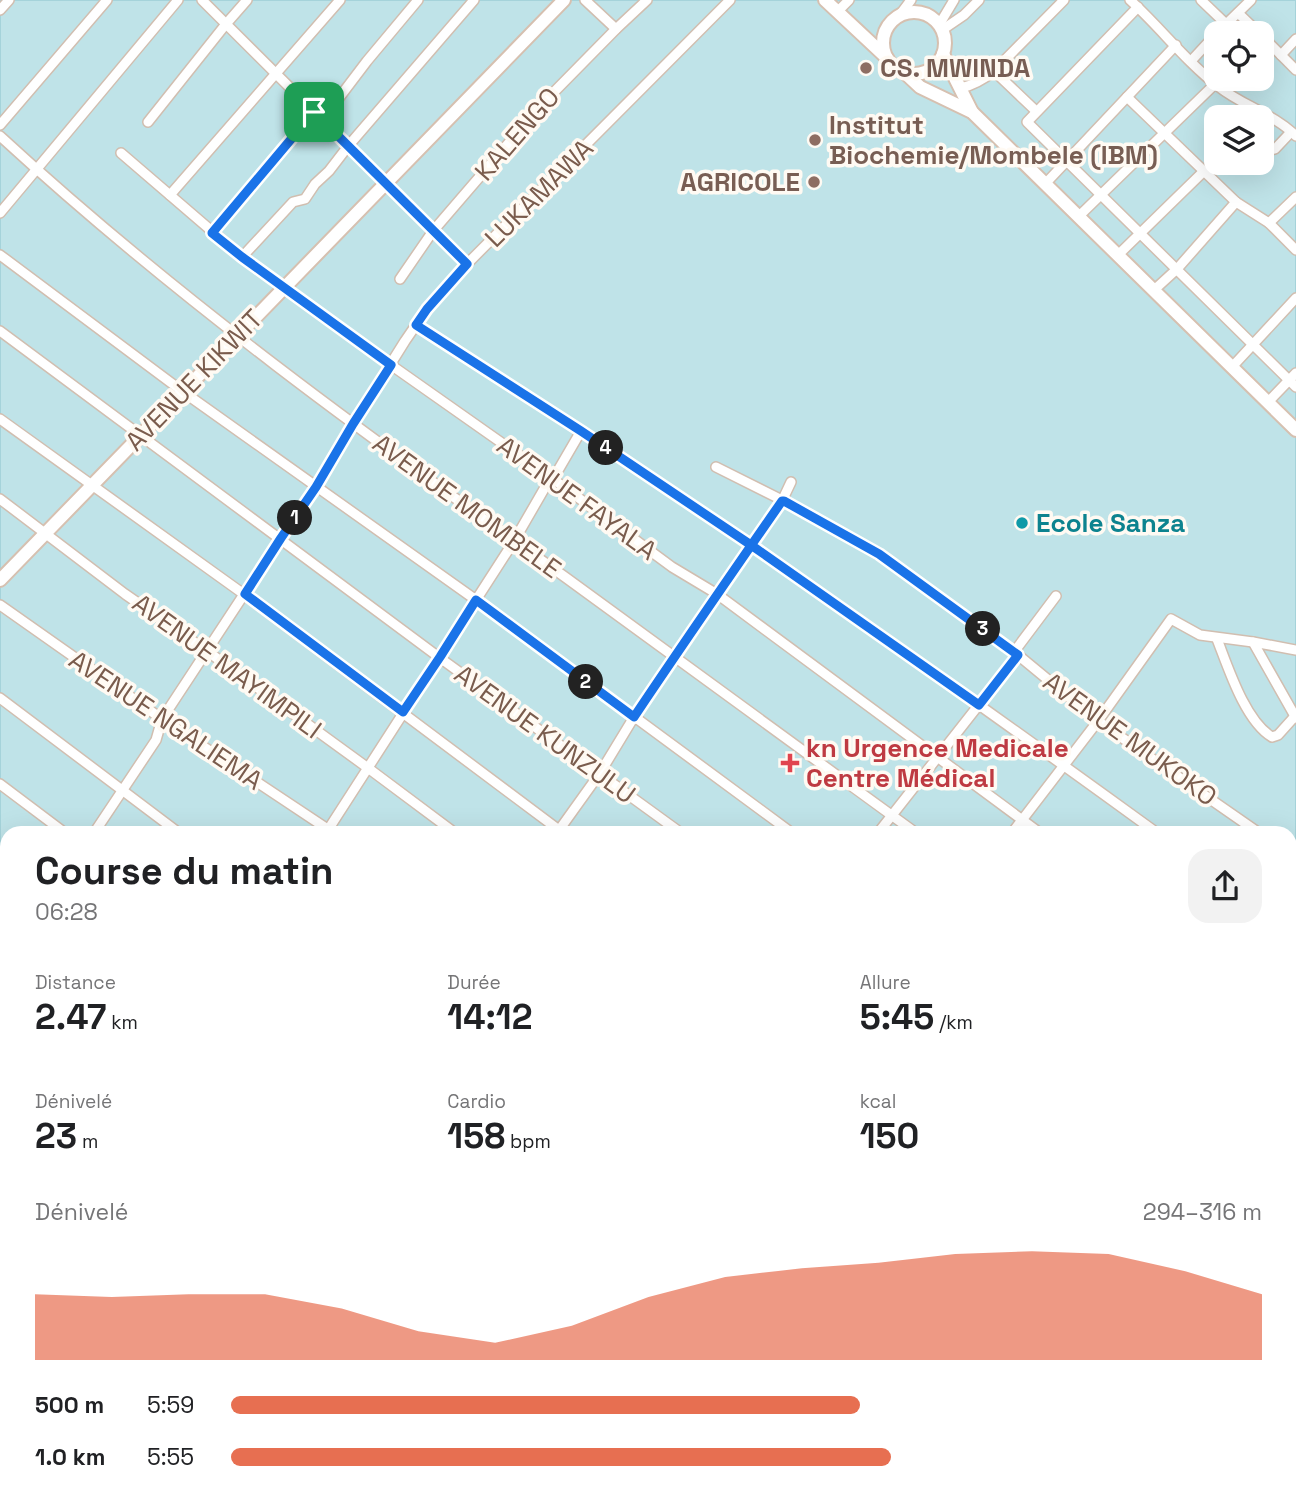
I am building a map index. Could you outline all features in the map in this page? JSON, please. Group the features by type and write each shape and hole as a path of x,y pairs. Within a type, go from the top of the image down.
{"main road":[{"name":"AVENUE KIKWIT","path":"0,580 564,0"},
{"path":"825,0 887,58"},
{"path":"905,73 927,71 937,64 943,54 945,42 941,28 925,14 907,13 899,16 887,28 884,51 891,65 920,87 972,113 1296,430"},
{"path":"861,34 884,35"},
{"path":"943,54 972,113"}],"street":[{"path":"0,10 9,0"},
{"path":"0,125 107,0"},
{"path":"0,213 178,0"},
{"path":"202,0 467,264"},
{"path":"148,122 247,0"},
{"path":"170,195 340,0"},
{"path":"323,119 418,0"},
{"path":"242,257 293,202 304,199 474,0"},
{"path":"585,0 616,29"},
{"name":"KALENGO","path":"400,279 433,231 555,91 647,0"},
{"name":"LUKAMAWA","path":"99,826 156,740 162,719 316,487 427,309 467,264 730,0"},
{"path":"837,12 849,0"},
{"path":"899,16 911,0"},
{"path":"941,28 954,0"},
{"path":"941,28 964,15 979,0"},
{"path":"961,88 971,86 994,71 1063,0"},
{"path":"1130,0 1204,73"},
{"path":"1201,0 1223,21"},
{"path":"1229,21 1251,0"},
{"path":"1138,7 1027,121 1252,344 1294,380 1268,402"},
{"path":"1238,13 1246,21"},
{"path":"1281,55 1296,39"},
{"path":"1045,184 1176,45"},
{"path":"1191,61 1204,48"},
{"path":"1274,48 1296,70"},
{"path":"994,71 1036,111"},
{"path":"1079,217 1208,91"},
{"path":"1224,91 1279,122 1294,134 1274,149"},
{"path":"1127,97 1236,202 1269,223 1296,250"},
{"path":"212,233 314,112"},
{"name":"AVENUE MOMBELE","path":"0,136 120,242 236,336 906,826"},
{"name":"AVENUE FAYALA","path":"121,153 242,257 672,567 717,594 1030,826"},
{"path":"1118,255 1203,172"},
{"path":"1269,223 1296,197"},
{"path":"1154,290 1177,269 1236,202"},
{"path":"0,255 182,391 476,600 782,826"},
{"path":"1232,367 1296,298"},
{"path":"416,325 751,545 1147,826"},
{"path":"0,331 139,436"},
{"path":"0,419 245,594 552,826"},
{"path":"333,826 581,431"},
{"name":"AVENUE KUNZULU","path":"139,436 672,826"},
{"name":"AVENUE MUKOKO","path":"716,467 879,554 1016,654 1098,721 1249,826"},
{"path":"564,826 634,717 782,501 791,482"},
{"name":"AVENUE MAYIMPILI","path":"0,499 446,826"},
{"path":"884,826 979,705 1056,596"},
{"name":"AVENUE NGALIEMA","path":"0,606 320,826"},
{"path":"1019,826 1171,620 1193,633 1217,639 1296,650"},
{"path":"1217,639 1241,699 1263,731 1272,737 1278,735 1296,716 1253,642"},
{"path":"0,698 170,826"},
{"path":"0,784 56,826"}],"water":[{"path":"0,0 1296,0 1296,826 0,826"}],"place":[{"name":"CS. MWINDA","path":"866,68"},
{"name":"Institut Biochemie/Mombele (IBM)","path":"815,140"},
{"name":"AGRICOLE","path":"814,182"},
{"name":"Ecole Sanza","path":"1022,523"},
{"name":"kn Urgence Medicale Centre Médical","path":"790,763"}],"route":[{"path":"314,112 212,233 391,365 316,487 245,594 403,712 476,600 634,717 751,545 784,501 879,554 1018,655 979,705 751,545 416,325 467,264 314,112"}]}
